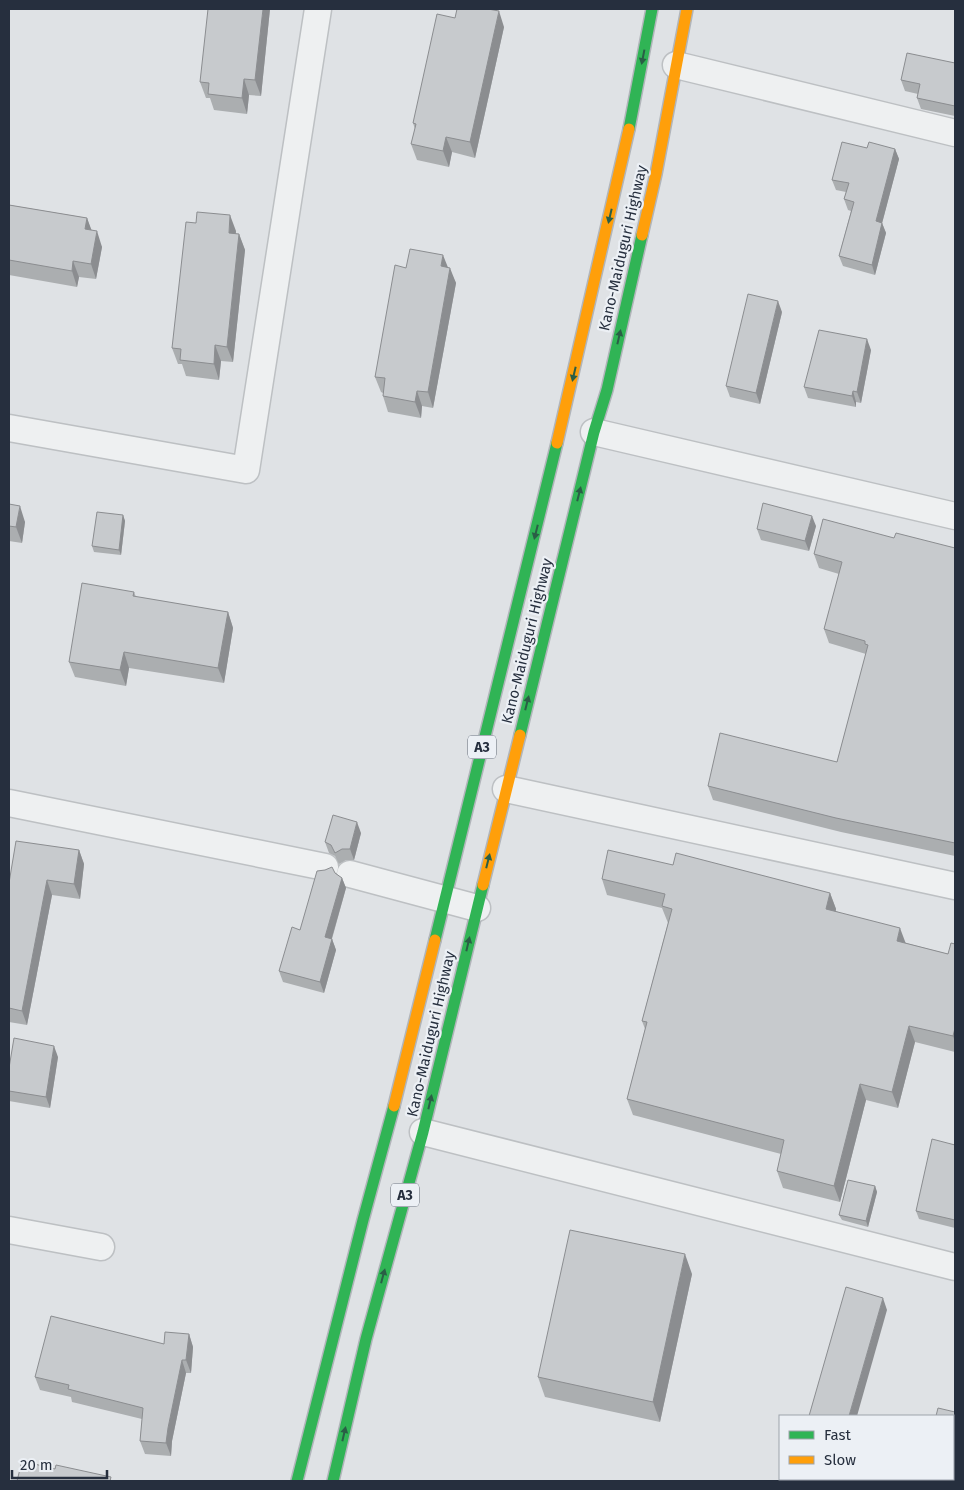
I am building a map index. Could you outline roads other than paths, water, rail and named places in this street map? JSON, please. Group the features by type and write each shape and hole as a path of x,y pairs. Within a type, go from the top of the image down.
{"highway":[{"name":"Kano-Maiduguri Highway","path":"298,1481 405,1066 444,900 546,492 622,167 652,9"},
{"name":"Kano-Maiduguri Highway","path":"333,1481 366,1339 423,1132 594,432 607,390 656,174 687,9"}],"street":[{"path":"9,428 246,470 318,9"},
{"path":"676,66 955,133"},
{"path":"594,432 955,516"},
{"path":"506,789 955,886"},
{"path":"9,803 325,867"},
{"path":"350,874 477,908"},
{"path":"423,1132 955,1267"},
{"path":"9,1230 101,1247"}]}
